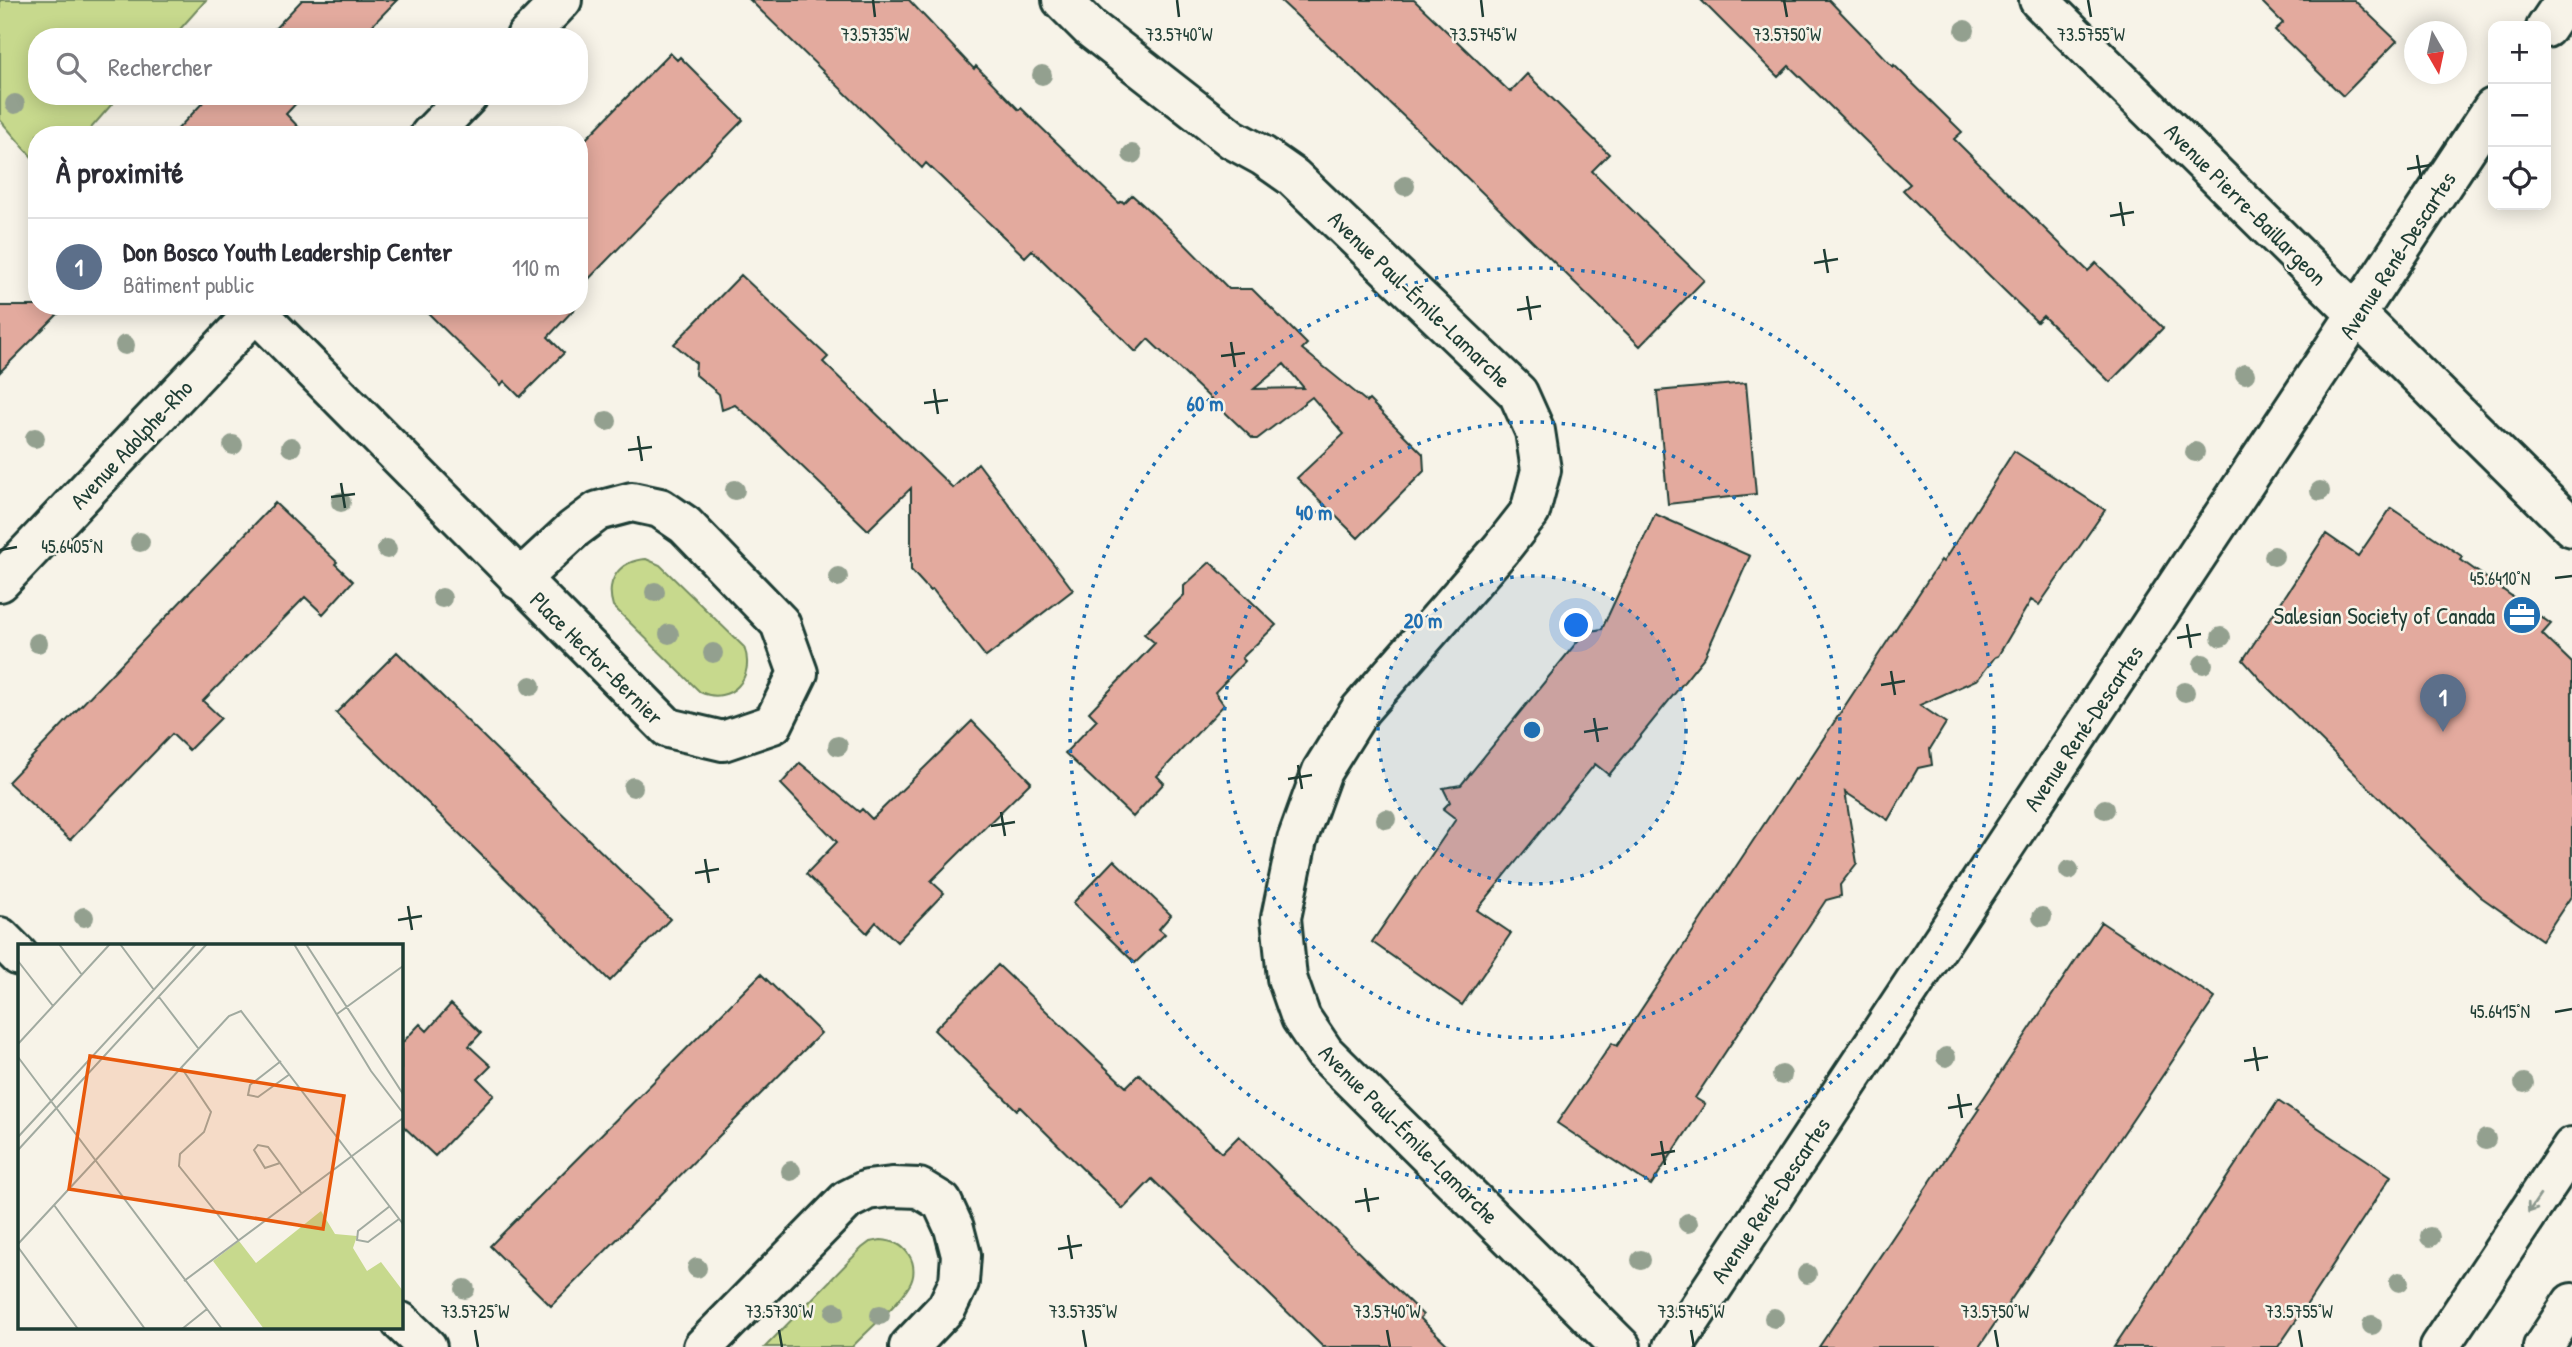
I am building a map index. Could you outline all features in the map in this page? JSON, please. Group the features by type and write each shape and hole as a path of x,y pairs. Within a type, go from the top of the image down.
{"street":[{"path":"535,28 562,0"},
{"name":"Avenue Paul-Émile-Lamarche","path":"1062,0 1090,28 1232,139 1293,177 1518,393 1535,431 1541,470 1530,512 1501,550 1353,720 1322,771 1297,840 1281,918 1287,978 1301,1018 1324,1052 1620,1347"},
{"name":"Avenue Pierre-Baillargeon","path":"2039,0 2572,527"},
{"path":"2551,21 2565,0"},
{"path":"439,126 459,105"},
{"name":"Avenue René-Descartes","path":"1673,1347 2488,116"},
{"name":"Avenue Adolphe-Rho","path":"0,582 253,315"},
{"name":"Place Hector-Bernier","path":"265,315 519,580 668,728 723,741 773,724 798,673 780,623 685,525 660,508 632,502 598,511 574,529 519,580"},
{"path":"0,937 18,955"},
{"path":"2439,1347 2572,1147"},
{"path":"703,1347 847,1200 867,1190 892,1187 919,1188 942,1202 954,1228 961,1255 959,1282 947,1307 909,1347"},
{"path":"2543,1347 2572,1303"},
{"path":"402,1323 427,1347"}],"green space":[{"path":"0,0 206,0 181,28 28,28 28,105 111,105 93,126 28,126 28,153 0,120"},
{"path":"646,559 660,565 744,647 747,669 744,678 731,692 711,695 700,692 613,606 611,588 616,574 628,564"},
{"path":"881,1240 897,1244 906,1251 914,1270 912,1279 898,1301 852,1347 765,1347 862,1248 870,1242"}],"building":[{"path":"302,0 397,0 370,28 276,28"},
{"path":"750,0 909,0 974,69 976,66 1119,203 1124,203 1132,195 1229,289 1252,289 1307,344 1302,349 1367,402 1369,400 1423,454 1424,471 1358,538 1297,478 1344,434 1312,397 1257,439 1253,439 1148,339 1136,352 1032,250 1025,257 926,163 922,168","holes":["1284,364 1304,388 1254,389"]},
{"path":"1280,0 1414,0 1510,92 1527,74 1609,154 1592,171 1704,280 1640,346"},
{"path":"1701,0 1829,0 1893,67 1894,65 1962,132 1954,139 2054,238 2088,271 2096,263 2163,328 2110,382 2043,316 2037,322 2004,290 1903,190 1910,184 1789,66 1778,77"},
{"path":"2260,0 2354,0 2397,41 2343,96 2275,30 2283,23"},
{"path":"670,53 677,60 680,57 743,120 588,280 588,137"},
{"path":"200,105 294,105 286,114 297,126 181,126"},
{"path":"741,275 828,357 823,362 953,488 978,463 1073,590 986,657 933,590 930,591 911,570 911,488 868,530 735,405 722,410 719,394 695,374 696,363 674,344"},
{"path":"0,306 28,306 28,315 57,315 0,372"},
{"path":"430,315 569,315 548,337 564,353 520,397 504,381 501,385"},
{"path":"1746,383 1756,494 1668,504 1657,391"},
{"path":"2014,451 2105,510 2039,605 2031,600 1998,656 1978,679 1920,705 1946,723 1930,749 1932,765 1918,768 1888,820 1845,792 1857,863 1840,885 1841,896 1826,900 1695,1098 1705,1104 1651,1185 1557,1123 1612,1043 1617,1046 1941,560 1943,562"},
{"path":"275,503 337,562 335,564 353,581 323,614 305,597 203,701 221,718 189,750 172,734 70,840 8,782"},
{"path":"2391,508 2463,557 2461,560 2551,624 2542,634 2572,663 2572,895 2542,940 2481,897 2270,690 2243,660 2326,534 2358,556"},
{"path":"1655,514 1750,556 1705,656 1609,775 1595,764 1477,910 1511,933 1462,1005 1372,942 1456,819 1443,809 1450,802 1443,788 1461,785 1585,632 1602,629"},
{"path":"1210,562 1276,625 1242,658 1245,661 1215,692 1224,705 1157,776 1164,783 1133,817 1065,753 1097,720 1089,712 1155,643 1144,634 1184,595 1184,586"},
{"path":"397,652 670,919 610,981 336,713"},
{"path":"972,721 1031,782 931,881 944,893 897,942 876,922 867,933 806,874 837,842 781,784 800,763 859,812 862,809 872,819"},
{"path":"1114,860 1171,915 1159,929 1165,934 1135,963 1073,903"},
{"path":"2101,922 2215,998 1979,1347 1819,1347 1979,1109 1977,1108"},
{"path":"998,965 1126,1087 1139,1074 1222,1153 1239,1136 1423,1315 1420,1318 1450,1347 1323,1347 1152,1179 1123,1209 1020,1107 1017,1110 934,1030"},
{"path":"761,974 821,1033 551,1306 490,1246"},
{"path":"451,1004 481,1033 469,1046 491,1066 478,1079 494,1095 435,1156 402,1125 402,1043 420,1024 427,1031"},
{"path":"2278,1101 2391,1176 2298,1318 2278,1347 2114,1347"}],"place":[{"name":"Salesian Society of Canada","path":"2522,615"},
{"name":"Don Bosco Youth Leadership Center","path":"2443,732"}]}
